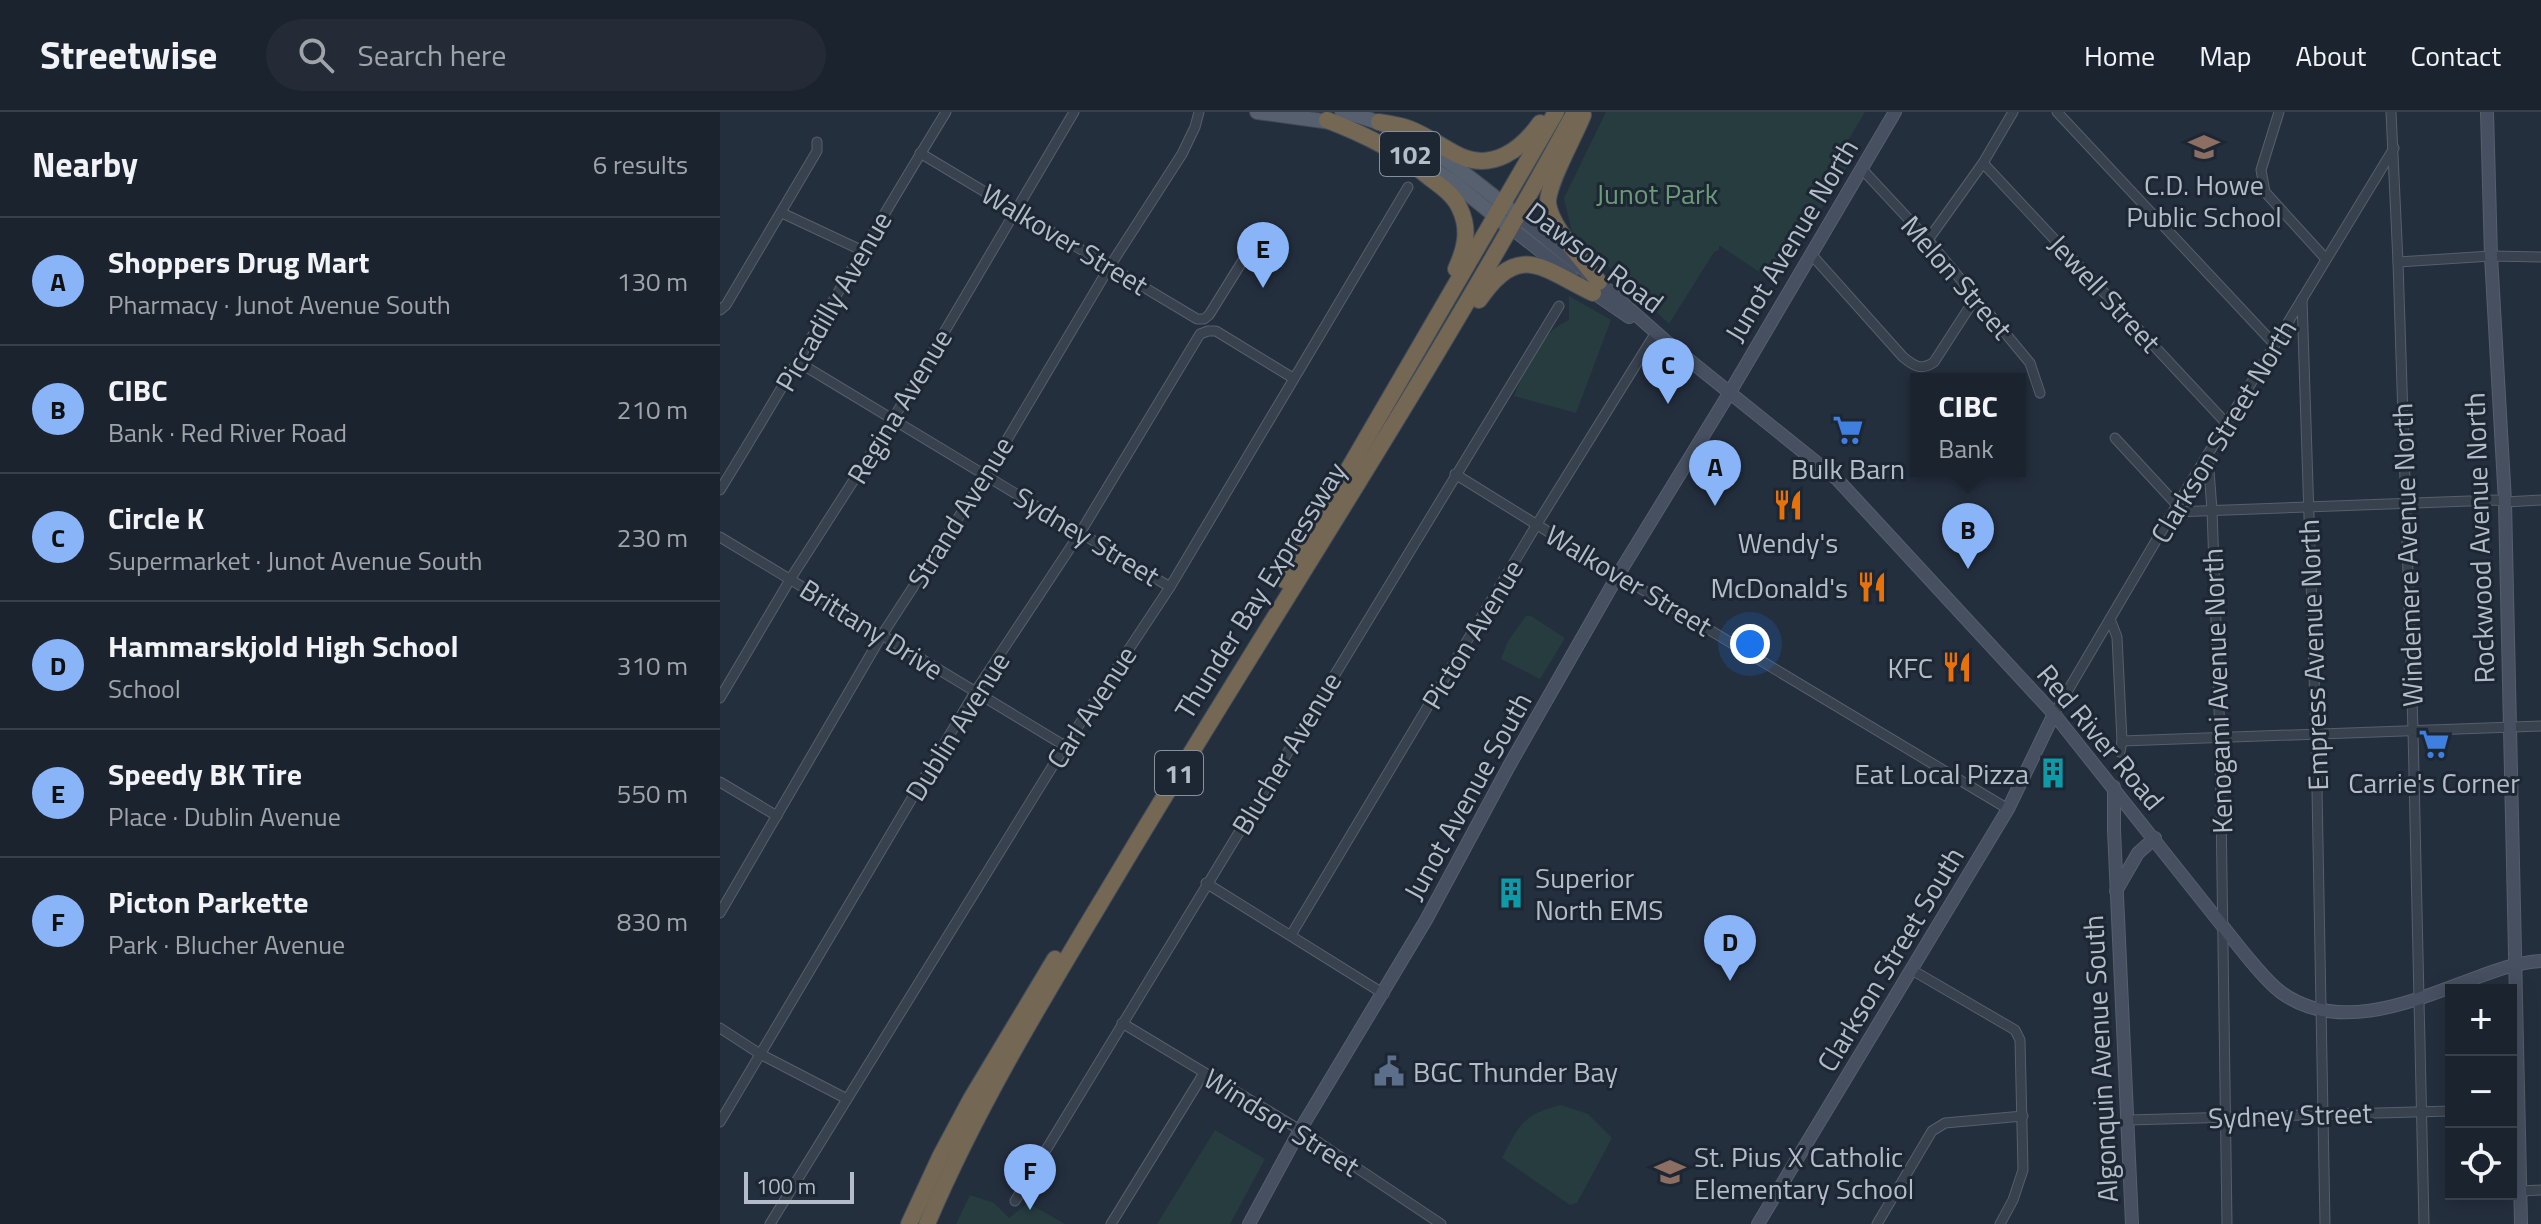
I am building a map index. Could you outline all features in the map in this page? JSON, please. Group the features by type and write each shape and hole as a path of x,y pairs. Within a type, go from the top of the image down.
{"highway":[{"path":"1379,122 1406,127 1470,160 1490,160 1522,145 1548,112"},
{"name":"Thunder Bay Expressway","path":"909,1224 977,1088 1251,638 1556,112"},
{"name":"Thunder Bay Expressway","path":"927,1224 989,1097 1053,984 1258,641 1421,379 1575,112"},
{"path":"1584,112 1552,186 1548,205 1556,225 1596,288"},
{"path":"1334,116 1400,153 1444,188 1460,208 1466,231 1464,253 1409,363"},
{"path":"1421,379 1452,343 1489,285 1507,269 1516,265 1537,265 1596,288"},
{"path":"901,1224 940,1157"},
{"path":"934,1224 950,1175"}],"main road":[{"name":"Dawson Road","path":"1257,112 1379,122 1428,148 1500,211 1668,343"},
{"name":"Junot Avenue North","path":"1730,392 1895,112"},
{"name":"Rockwood Avenue North","path":"2487,112 2512,728 2514,1056"},
{"name":"Dawson Road","path":"1334,116 1393,142 1500,211"},
{"name":"Dawson Road","path":"1596,288 1668,343"},
{"name":"Red River Road","path":"1668,343 1837,479 2054,714 2266,980 2283,994 2320,1011 2366,1011 2419,999 2515,963 2541,961"},
{"name":"Junot Avenue South","path":"1249,1224 1300,1130 1384,994 1618,575 1730,392"},
{"name":"Clarkson Street South","path":"1758,1224 2008,809 2054,714"},
{"name":"Algonquin Avenue South","path":"2114,787 2132,1224"},
{"name":"Algonquin Avenue South","path":"2116,891 2138,853 2155,838"},
{"name":"Rockwood Avenue North","path":"2515,1128 2521,1224"}],"street":[{"name":"Piccadilly Avenue","path":"720,490 946,112"},
{"name":"Regina Avenue","path":"720,698 791,578 893,419 1074,112"},
{"name":"Strand Avenue","path":"720,913 882,635 986,475 1110,266 1182,154 1199,112"},
{"path":"1928,240 1983,163 2013,112"},
{"path":"2057,112 2275,345"},
{"path":"2279,112 2261,170 2265,192 2326,259"},
{"name":"Windemere Avenue North","path":"2391,112 2413,730 2424,1224"},
{"path":"720,310 782,213 817,151 817,142"},
{"name":"Clarkson Street North","path":"2054,714 2394,148"},
{"name":"Walkover Street","path":"920,153 1197,319 1209,315 1245,257"},
{"name":"Jewell Street","path":"1983,163 2227,424"},
{"name":"Melon Street","path":"1861,168 1928,240 2030,363 2040,393"},
{"name":"Carl Avenue","path":"770,1224 1065,746 1170,587 1408,187"},
{"path":"782,213 861,250"},
{"path":"1811,254 1915,367 1926,367 1934,362 1976,297"},
{"path":"2398,262 2491,256 2541,257"},
{"name":"Empress Avenue North","path":"2302,299 2316,735 2325,1224"},
{"name":"Blucher Avenue","path":"1015,1201 1559,306"},
{"name":"Dublin Avenue","path":"720,1122 975,692 1080,533 1200,334 1216,331 1293,378"},
{"name":"Picton Avenue","path":"1291,935 1537,524 1655,334"},
{"name":"Sydney Street","path":"798,362 1170,587"},
{"path":"2115,438 2176,508 2212,510 2541,500"},
{"name":"Kenogami Avenue North","path":"2208,457 2220,737 2227,1224"},
{"name":"Walkover Street","path":"1455,474 2008,809"},
{"name":"Brittany Drive","path":"720,537 1065,746"},
{"path":"2110,619 2117,637 2120,752"},
{"path":"2122,741 2541,726"},
{"path":"720,782 777,816"},
{"path":"1206,883 1384,994"},
{"path":"1912,970 2015,1030 2020,1040 2023,1170 2013,1200 2000,1224"},
{"name":"Windsor Street","path":"1122,1023 1300,1130 1441,1224"},
{"path":"720,1028 760,1054 847,1099"},
{"path":"1111,1224 1204,1073"},
{"name":"Sydney Street","path":"2129,1120 2445,1111"},
{"path":"1877,1224 1932,1131 1945,1123 2023,1116"},
{"path":"2520,1191 2541,1190"}],"green space":[{"name":"Junot Park","path":"1606,112 1865,112 1838,157 1849,164 1776,283 1719,245 1719,250 1714,252 1669,324 1572,232 1564,198"},
{"path":"1569,296 1611,320 1576,413 1514,396 1542,342 1559,325 1569,320"},
{"path":"1526,616 1531,616 1565,638 1540,679 1501,659 1508,641"},
{"path":"1561,1105 1588,1114 1612,1138 1577,1203 1570,1205 1502,1158 1524,1122"},
{"path":"1215,1130 1265,1159 1230,1224 1157,1224"},
{"path":"970,1195 994,1203 1009,1218 1028,1203 1065,1224 956,1224"}],"place":[{"name":"C.D. Howe Public School","path":"2204,147"},
{"name":"Speedy BK Tire","path":"1263,288"},
{"name":"Circle K","path":"1668,404"},
{"name":"Bulk Barn","path":"1848,430"},
{"name":"Wendy's","path":"1788,505"},
{"name":"Shoppers Drug Mart","path":"1715,506"},
{"name":"CIBC","path":"1968,569"},
{"name":"McDonald's","path":"1872,587"},
{"name":"KFC","path":"1957,667"},
{"name":"Carrie's Corner","path":"2434,744"},
{"name":"Eat Local Pizza","path":"2053,773"},
{"name":"Superior North EMS","path":"1511,893"},
{"name":"Hammarskjold High School","path":"1730,981"},
{"name":"BGC Thunder Bay","path":"1389,1071"},
{"name":"St. Pius X Catholic Elementary School","path":"1670,1172"},
{"name":"Picton Parkette","path":"1030,1210"}]}
